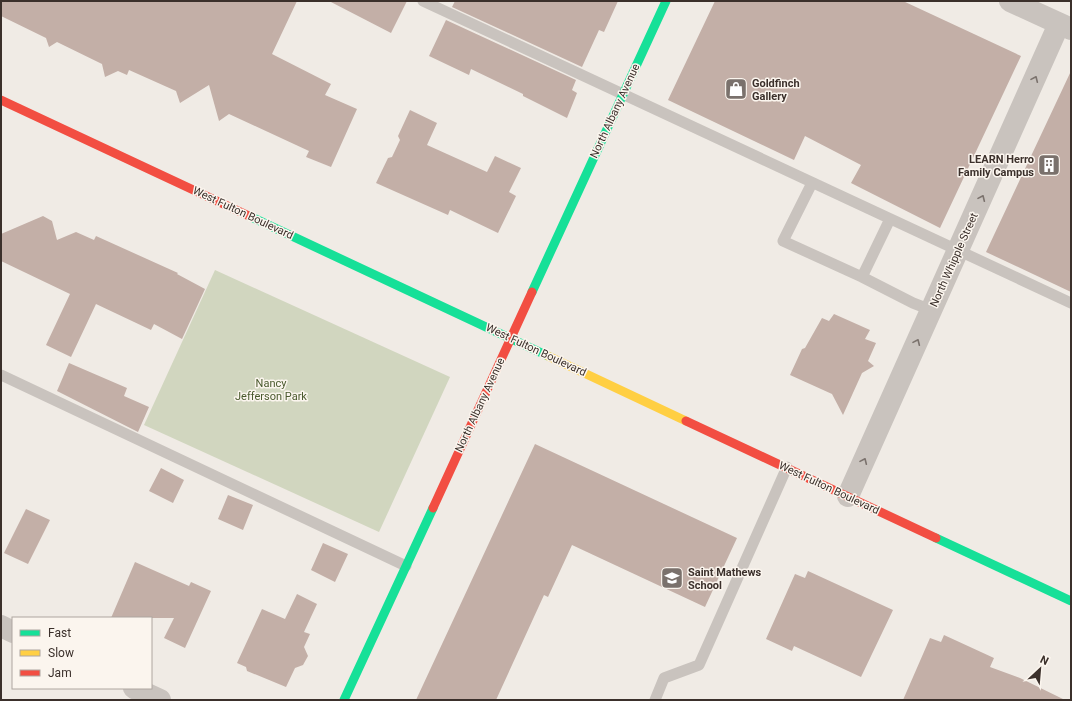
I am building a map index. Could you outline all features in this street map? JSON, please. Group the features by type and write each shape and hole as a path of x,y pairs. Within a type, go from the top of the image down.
{"street":[{"name":"North Albany Avenue","path":"344,700 666,1"},
{"path":"1010,1 1065,27"},
{"name":"North Whipple Street","path":"848,496 958,250 1065,27"},
{"name":"West Fulton Boulevard","path":"1,100 1071,601"},
{"path":"1,626 12,632"},
{"path":"136,689 160,700"}],"lane":[{"path":"423,1 1071,303"},
{"path":"812,183 784,241 862,277 913,303 931,310"},
{"path":"862,277 890,219"},
{"path":"1,374 406,566"},
{"path":"655,700 664,678 699,665 787,467"}],"green space":[{"name":"Nancy Jefferson Park","path":"215,270 450,377 379,532 144,425"}],"building":[{"path":"1,1 297,1 272,54 331,84 325,95 357,109 331,167 306,157 309,151 229,114 219,121 209,85 180,103 176,91 129,70 127,75 118,71 105,77 102,64 57,42 49,47 46,38 1,16"},
{"path":"329,1 407,1 391,33"},
{"path":"455,1 618,1 604,32 599,30 582,67 452,7"},
{"path":"715,1 903,1 1021,56 940,228 851,183 861,165 805,136 794,160 668,100"},
{"path":"446,20 576,80 572,90 577,93 567,118 523,96 523,94 471,69 469,75 429,56"},
{"name":"LEARN Herro Family Campus","path":"1071,71 1071,292 986,252"},
{"path":"410,110 437,123 427,145 487,172 495,156 521,168 509,192 516,196 498,233 450,210 448,215 376,183 388,158 392,157 400,140 398,136"},
{"path":"43,216 52,221 57,240 76,232 94,240 96,236 178,273 177,274 205,289 182,339 154,324 151,330 96,304 71,357 46,345 70,294 1,261 1,234"},
{"path":"834,314 870,330 865,339 876,343 868,361 874,366 862,373 843,415 832,394 790,375 802,349 805,348 822,318 829,321"},
{"path":"69,363 127,388 124,396 149,407 138,432 57,391"},
{"path":"535,444 737,538 705,607 572,545 548,597 544,595 496,700 416,700"},
{"path":"161,468 184,480 173,503 149,491"},
{"path":"228,495 253,505 243,530 218,519"},
{"path":"26,509 50,520 28,564 4,553"},
{"path":"323,543 348,554 335,582 311,570"},
{"path":"135,562 189,586 191,582 211,591 185,648 164,638 174,618 111,617"},
{"path":"808,571 893,610 861,677 794,646 792,651 766,639 795,574 805,578"},
{"path":"297,594 317,604 304,632 310,634 304,647 308,656 303,665 295,668 286,687 247,671 246,667 237,663 262,609 285,619"},
{"path":"944,635 994,658 990,667 1020,678 1065,700 903,700 930,638 941,642"}],"traffic: fast":[{"path":"532,292 666,1"},
{"path":"249,216 548,356"},
{"path":"344,700 433,508"},
{"path":"936,538 1071,601"}],"traffic: slow":[{"path":"548,356 686,421"}],"traffic: jam":[{"path":"1,100 249,216"},
{"path":"433,508 532,292"},
{"path":"686,421 936,538"}],"place":[{"name":"Goldfinch Gallery","path":"736,89"},
{"name":"LEARN Herro Family Campus","path":"1049,165"},
{"name":"Saint Mathews School","path":"672,578"}]}
